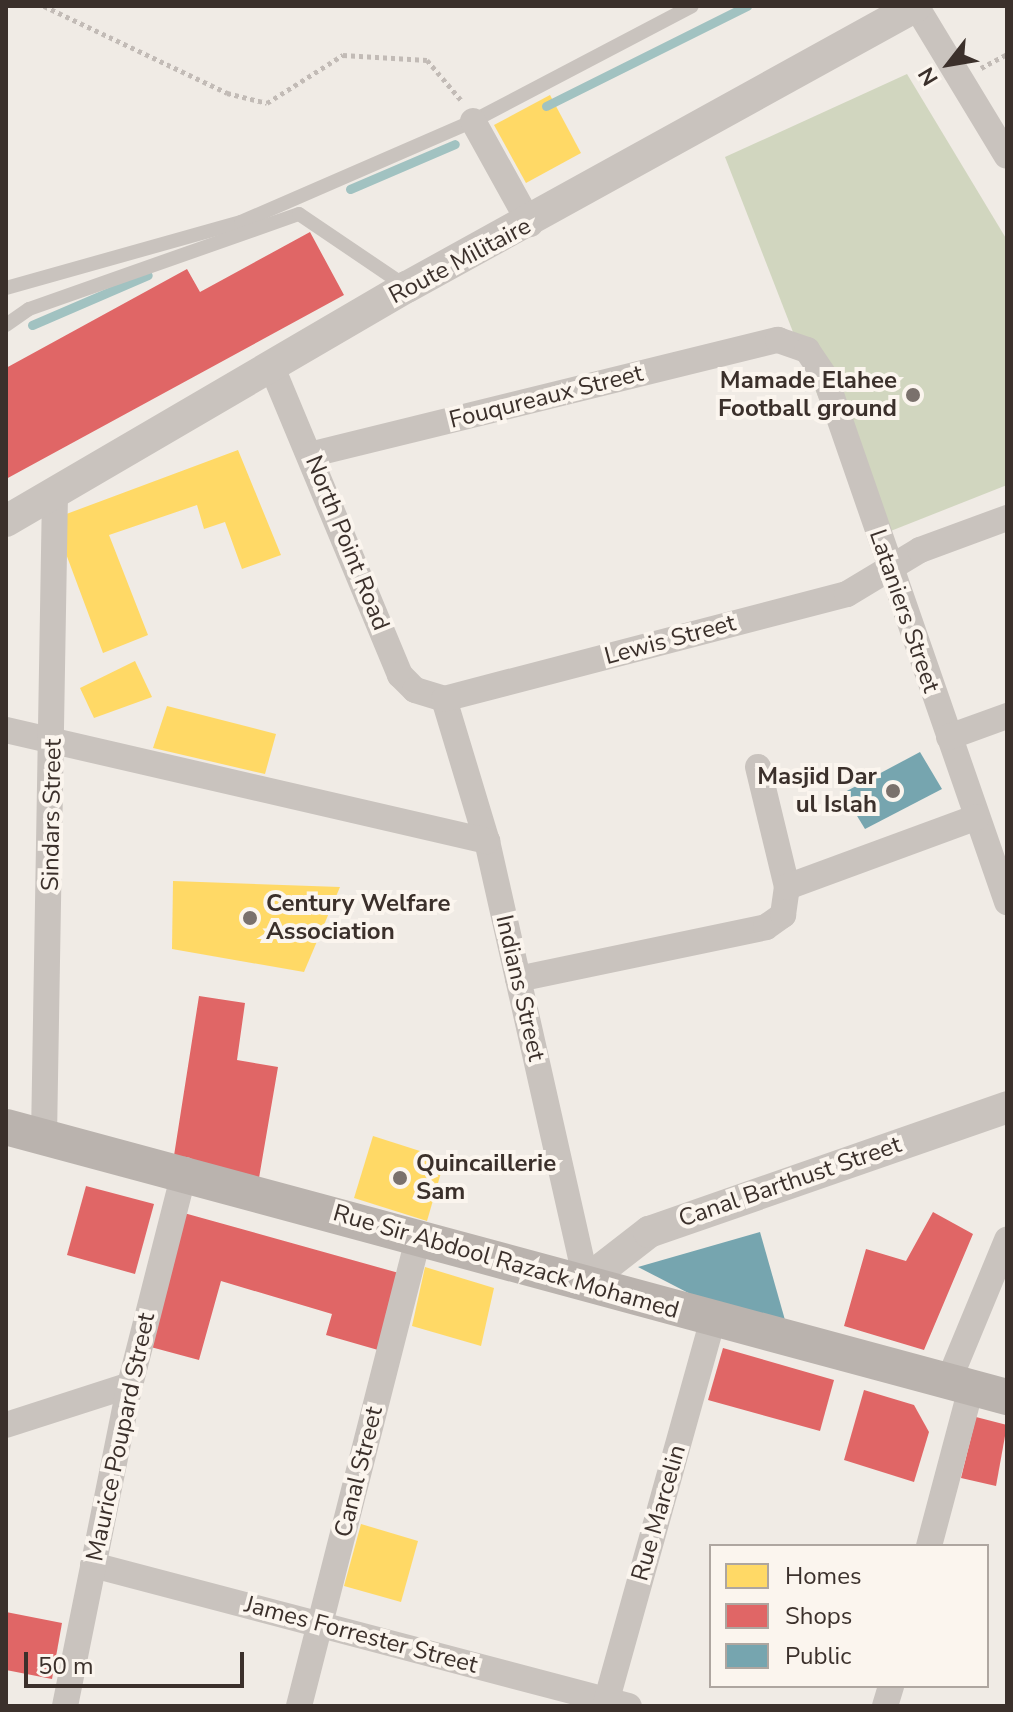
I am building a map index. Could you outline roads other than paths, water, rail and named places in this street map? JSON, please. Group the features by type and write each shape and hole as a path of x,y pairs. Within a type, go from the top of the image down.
{"main road":[{"name":"Rue Sir Abdool Razack Mohamed","path":"6,1127 185,1170 418,1238 586,1281 713,1320 1007,1397"}],"street":[{"path":"916,6 1007,156"},
{"name":"Route Militaire","path":"6,521 407,287 530,224 916,6"},
{"path":"473,121 530,224"},
{"name":"Fouqureaux Street","path":"313,454 778,340"},
{"name":"Lataniers Street","path":"778,340 807,350 825,377 888,568 1007,902"},
{"name":"North Point Road","path":"271,365 313,454 400,675 415,690 444,699"},
{"name":"Sindars Street","path":"44,1137 54,742 55,492"},
{"name":"Lewis Street","path":"444,699 847,594 888,568 1007,518"},
{"name":"Indians Street","path":"444,699 487,841 586,1281"},
{"path":"949,737 1007,716"},
{"path":"6,730 487,841"},
{"path":"518,979 766,927 783,915 787,887 758,767"},
{"path":"787,887 977,817"},
{"name":"Canal Barthust Street","path":"586,1281 649,1232 1007,1107"},
{"name":"Maurice Poupard Street","path":"65,1706 130,1385 185,1170"},
{"name":"Canal Street","path":"299,1706 418,1238"},
{"path":"929,1544 960,1384 1007,1240"},
{"name":"Rue Marcelin","path":"614,1704 713,1320"},
{"path":"6,1425 130,1385"},
{"name":"James Forrester Street","path":"93,1565 614,1704"}],"lane":[{"path":"6,288 241,222 473,121 692,6"},
{"path":"6,325 29,309 299,214 407,287"}],"waterway":[{"path":"546,106 747,6"},
{"path":"350,189 455,144"},
{"path":"32,325 148,275"}],"place":[{"name":"Mamade Elahee Football ground","path":"913,395"},
{"name":"Masjid Dar ul Islah","path":"893,791"},
{"name":"Century Welfare Association","path":"250,918"},
{"name":"Quincaillerie Sam","path":"400,1178"}]}
